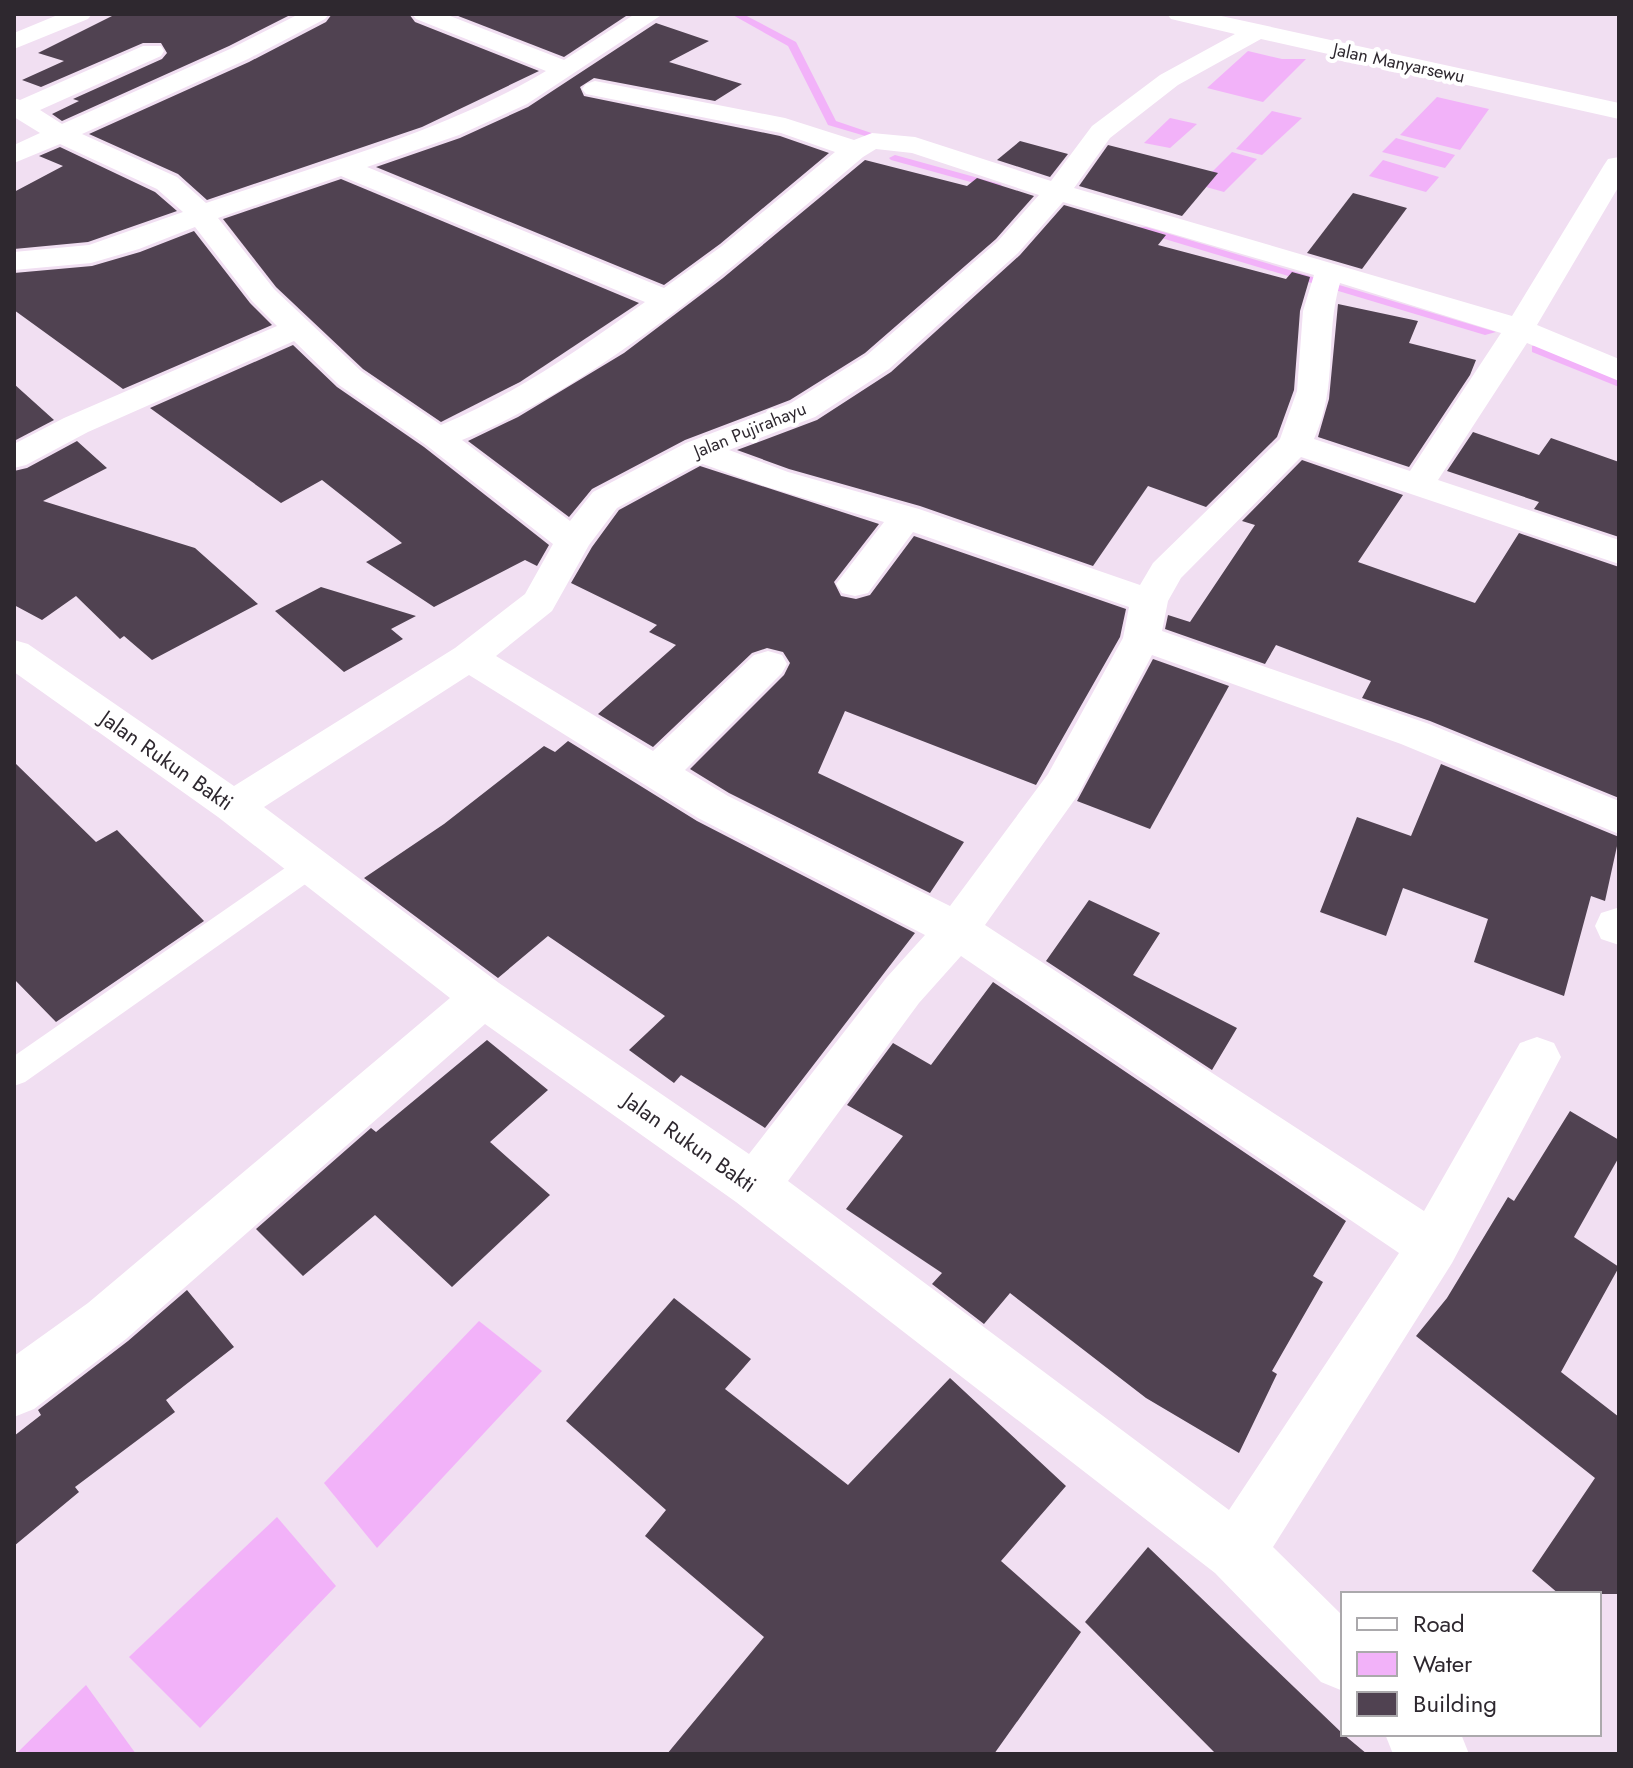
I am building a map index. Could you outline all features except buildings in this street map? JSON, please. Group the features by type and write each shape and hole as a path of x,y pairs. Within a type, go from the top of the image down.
{"street":[{"path":"14,42 80,14"},
{"path":"14,155 239,54 317,14"},
{"path":"14,261 91,254 129,243 200,215 450,129 518,99 651,14"},
{"name":"Jalan Manyarsewu","path":"1179,14 1619,111"},
{"path":"445,17 566,70"},
{"name":"Jalan Pujirahayu","path":"233,806 300,767 469,657 539,602 573,541 605,500 698,450 803,410 878,362 1008,247 1057,192 1101,132 1169,80 1256,32"},
{"path":"16,108 152,51"},
{"path":"595,89 785,126 836,141 853,151"},
{"path":"16,108 60,134 167,183 187,198 263,295 350,378 438,438 573,541"},
{"path":"438,438 484,419 543,387 623,334 665,299 732,252 853,151 872,141 915,145 1327,278 1519,328 1619,371"},
{"path":"1418,484 1519,328 1618,165"},
{"path":"342,166 665,299"},
{"path":"754,1186 903,990 957,930 1063,784 1145,620 1166,571 1295,444 1306,422 1315,383 1327,278"},
{"path":"14,458 76,425 298,328"},
{"path":"1295,444 1619,552"},
{"path":"698,450 776,479 906,517 1619,818"},
{"path":"855,584 906,517"},
{"path":"469,657 713,807 957,930 1433,1246"},
{"name":"Jalan Rukun Bakti","path":"19,662 233,806 483,997 754,1186 1236,1552 1341,1658"},
{"path":"656,773 768,664"},
{"path":"14,1390 107,1321 483,997"},
{"path":"1236,1552 1433,1246 1537,1057"},
{"path":"1419,1736 1437,1754"}],"lane":[{"path":"14,1073 311,865"}],"water":[{"path":"1248,51 1282,59 1306,59 1263,102 1207,88"},
{"path":"1437,97 1489,109 1460,150 1400,135"},
{"path":"1272,111 1302,118 1262,155 1236,149"},
{"path":"1170,118 1197,124 1170,148 1144,143"},
{"path":"1396,138 1455,155 1445,168 1382,152"},
{"path":"1232,152 1257,159 1224,192 1199,185"},
{"path":"1383,160 1439,177 1426,192 1369,176"},
{"path":"479,1321 542,1371 377,1548 324,1483"},
{"path":"277,1517 336,1586 200,1728 129,1657"},
{"path":"86,1685 136,1754 16,1754"}],"waterway":[{"path":"736,14 792,44 832,123 885,141"},
{"path":"895,158 996,186"},
{"path":"1142,229 1490,332"},
{"path":"1537,349 1619,383"}]}
